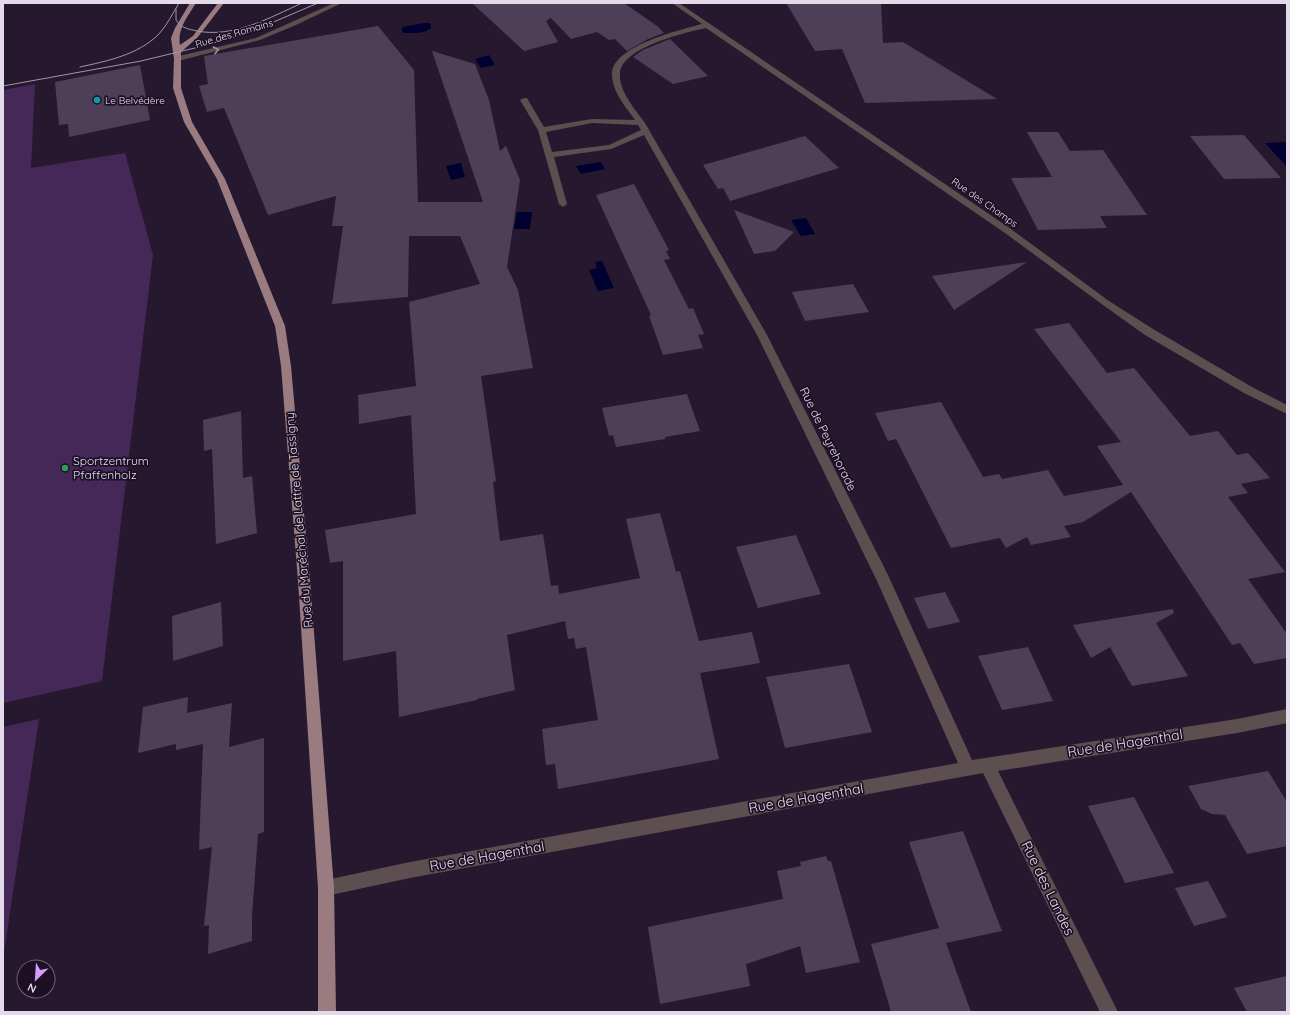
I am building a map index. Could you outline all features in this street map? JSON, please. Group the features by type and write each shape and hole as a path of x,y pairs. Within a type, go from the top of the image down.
{"main road":[{"name":"Rue du Maréchal de Lattre de Tassigny","path":"193,3 178,28 175,38 177,55 177,88 188,122 221,179 280,326 286,366 304,581 326,888 327,1012"},
{"path":"177,55 200,32 221,3"}],"street":[{"name":"Rue des Romains","path":"177,55 258,38 294,24 339,3"},
{"name":"Rue des Champs","path":"675,3 1008,231 1106,303 1149,332 1248,390 1287,410"},
{"name":"Rue de Peyrehorade","path":"708,25 641,47 624,57 616,71 621,91 762,335 883,579 968,769"},
{"path":"524,100 542,130 563,204"},
{"path":"542,130 592,121 643,127"},
{"path":"549,155 611,147 643,127"},
{"name":"Rue de Hagenthal","path":"326,888 410,870 987,765 1237,726 1287,716"},
{"name":"Rue des Landes","path":"987,765 1109,1012"}],"shaded area":[{"path":"429,23 431,28 415,33 404,33 401,30 403,27"},
{"path":"489,55 495,65 481,68 475,59"},
{"name":"Sportzentrum Pfaffenholz","path":"35,84 31,168 125,153 153,255 102,681 3,703 3,90"},
{"path":"1285,142 1287,144 1287,167 1265,143"},
{"path":"601,162 605,169 581,174 576,166"},
{"path":"461,163 465,177 451,180 446,166"},
{"path":"517,212 532,212 530,229 514,229"},
{"path":"806,218 815,234 801,236 791,220"},
{"path":"602,261 614,288 598,291 589,270 597,268 595,262"},
{"path":"39,719 3,959 3,727"}],"building":[{"path":"472,3 624,3 660,28 664,33 648,39 627,51 615,39 609,40 597,32 571,39 551,18 546,21 558,42 524,51"},
{"path":"786,3 881,3 883,43 903,42 997,99 865,103 842,49 815,51"},
{"path":"378,26 414,70 418,202 483,202 432,51 475,64 489,100 500,151 506,146 520,180 507,267 518,290 533,368 481,376 496,481 493,482 500,541 543,534 551,586 558,585 559,594 640,578 626,519 660,513 676,572 680,571 699,641 752,632 760,663 700,673 719,759 558,789 555,764 546,765 542,729 598,720 586,647 576,649 574,638 568,639 565,621 507,635 515,690 399,717 396,651 343,661 343,561 330,563 325,530 416,514 411,415 359,424 358,395 416,386 409,302 480,284 460,236 409,236 408,297 332,304 343,226 332,226 336,196 268,215 224,108 207,112 199,86 208,84 204,56"},
{"path":"670,39 708,76 673,84 633,57 643,50"},
{"name":"Le Belvédère","path":"140,65 150,120 69,137 68,124 59,125 55,82"},
{"path":"1027,132 1058,132 1070,151 1103,150 1147,215 1100,216 1107,228 1038,230 1011,178 1052,177"},
{"path":"1244,135 1281,178 1224,179 1190,136"},
{"path":"805,136 839,168 730,201 723,188 718,189 703,165"},
{"path":"634,184 669,250 666,251 670,259 664,260 689,309 693,308 704,334 698,335 703,348 663,355 649,316 651,315 596,195"},
{"path":"734,210 794,232 775,251 754,254"},
{"path":"1027,262 954,310 932,276"},
{"path":"853,284 869,312 805,321 792,292"},
{"path":"1069,323 1107,373 1134,368 1190,436 1218,431 1237,455 1248,453 1270,478 1241,484 1248,493 1228,497 1285,572 1248,579 1287,634 1287,658 1254,664 1240,643 1232,645 1131,492 1083,522 1064,526 1071,537 1031,545 1027,537 1006,548 1000,538 951,548 896,439 888,441 875,413 941,402 983,477 999,474 1002,479 1048,470 1064,496 1123,485 1097,446 1121,442 1034,329"},
{"path":"687,394 700,431 665,437 665,439 616,447 613,435 609,436 602,408"},
{"path":"241,411 243,478 252,476 257,533 216,544 212,449 204,451 203,420"},
{"path":"796,535 821,594 758,608 736,547"},
{"path":"945,592 960,622 928,629 914,598"},
{"path":"221,602 223,646 173,661 172,616"},
{"path":"1173,609 1174,613 1156,623 1188,676 1132,686 1110,647 1091,658 1073,625"},
{"path":"1028,647 1053,701 1002,710 978,656"},
{"path":"849,664 872,732 785,748 766,677"},
{"path":"188,697 187,713 232,703 229,747 264,738 264,832 258,834 252,916 252,941 208,954 209,925 204,926 212,847 199,850 203,744 176,750 176,744 138,753 143,707"},
{"path":"1268,771 1287,802 1287,846 1247,854 1225,815 1212,814 1201,809 1188,786"},
{"path":"1134,797 1174,873 1125,883 1088,806"},
{"path":"963,831 1002,931 946,943 971,1012 891,1012 871,944 939,928 909,842"},
{"path":"826,856 828,861 831,861 860,962 806,973 800,946 746,964 750,986 660,1004 648,927 783,899 777,871 801,866 800,862"},
{"path":"1208,881 1227,917 1194,926 1175,888"},
{"path":"1287,976 1287,1012 1247,1012 1234,988"}],"tram line":[{"path":"80,67 122,56 142,47 159,34 179,3"},
{"path":"176,9 176,20 188,29 197,31 224,32 251,25 302,3"},
{"path":"3,86 141,61 203,46 248,33 318,3"}],"place":[{"name":"Le Belvédère","path":"97,100"},
{"name":"Sportzentrum Pfaffenholz","path":"65,468"}]}
